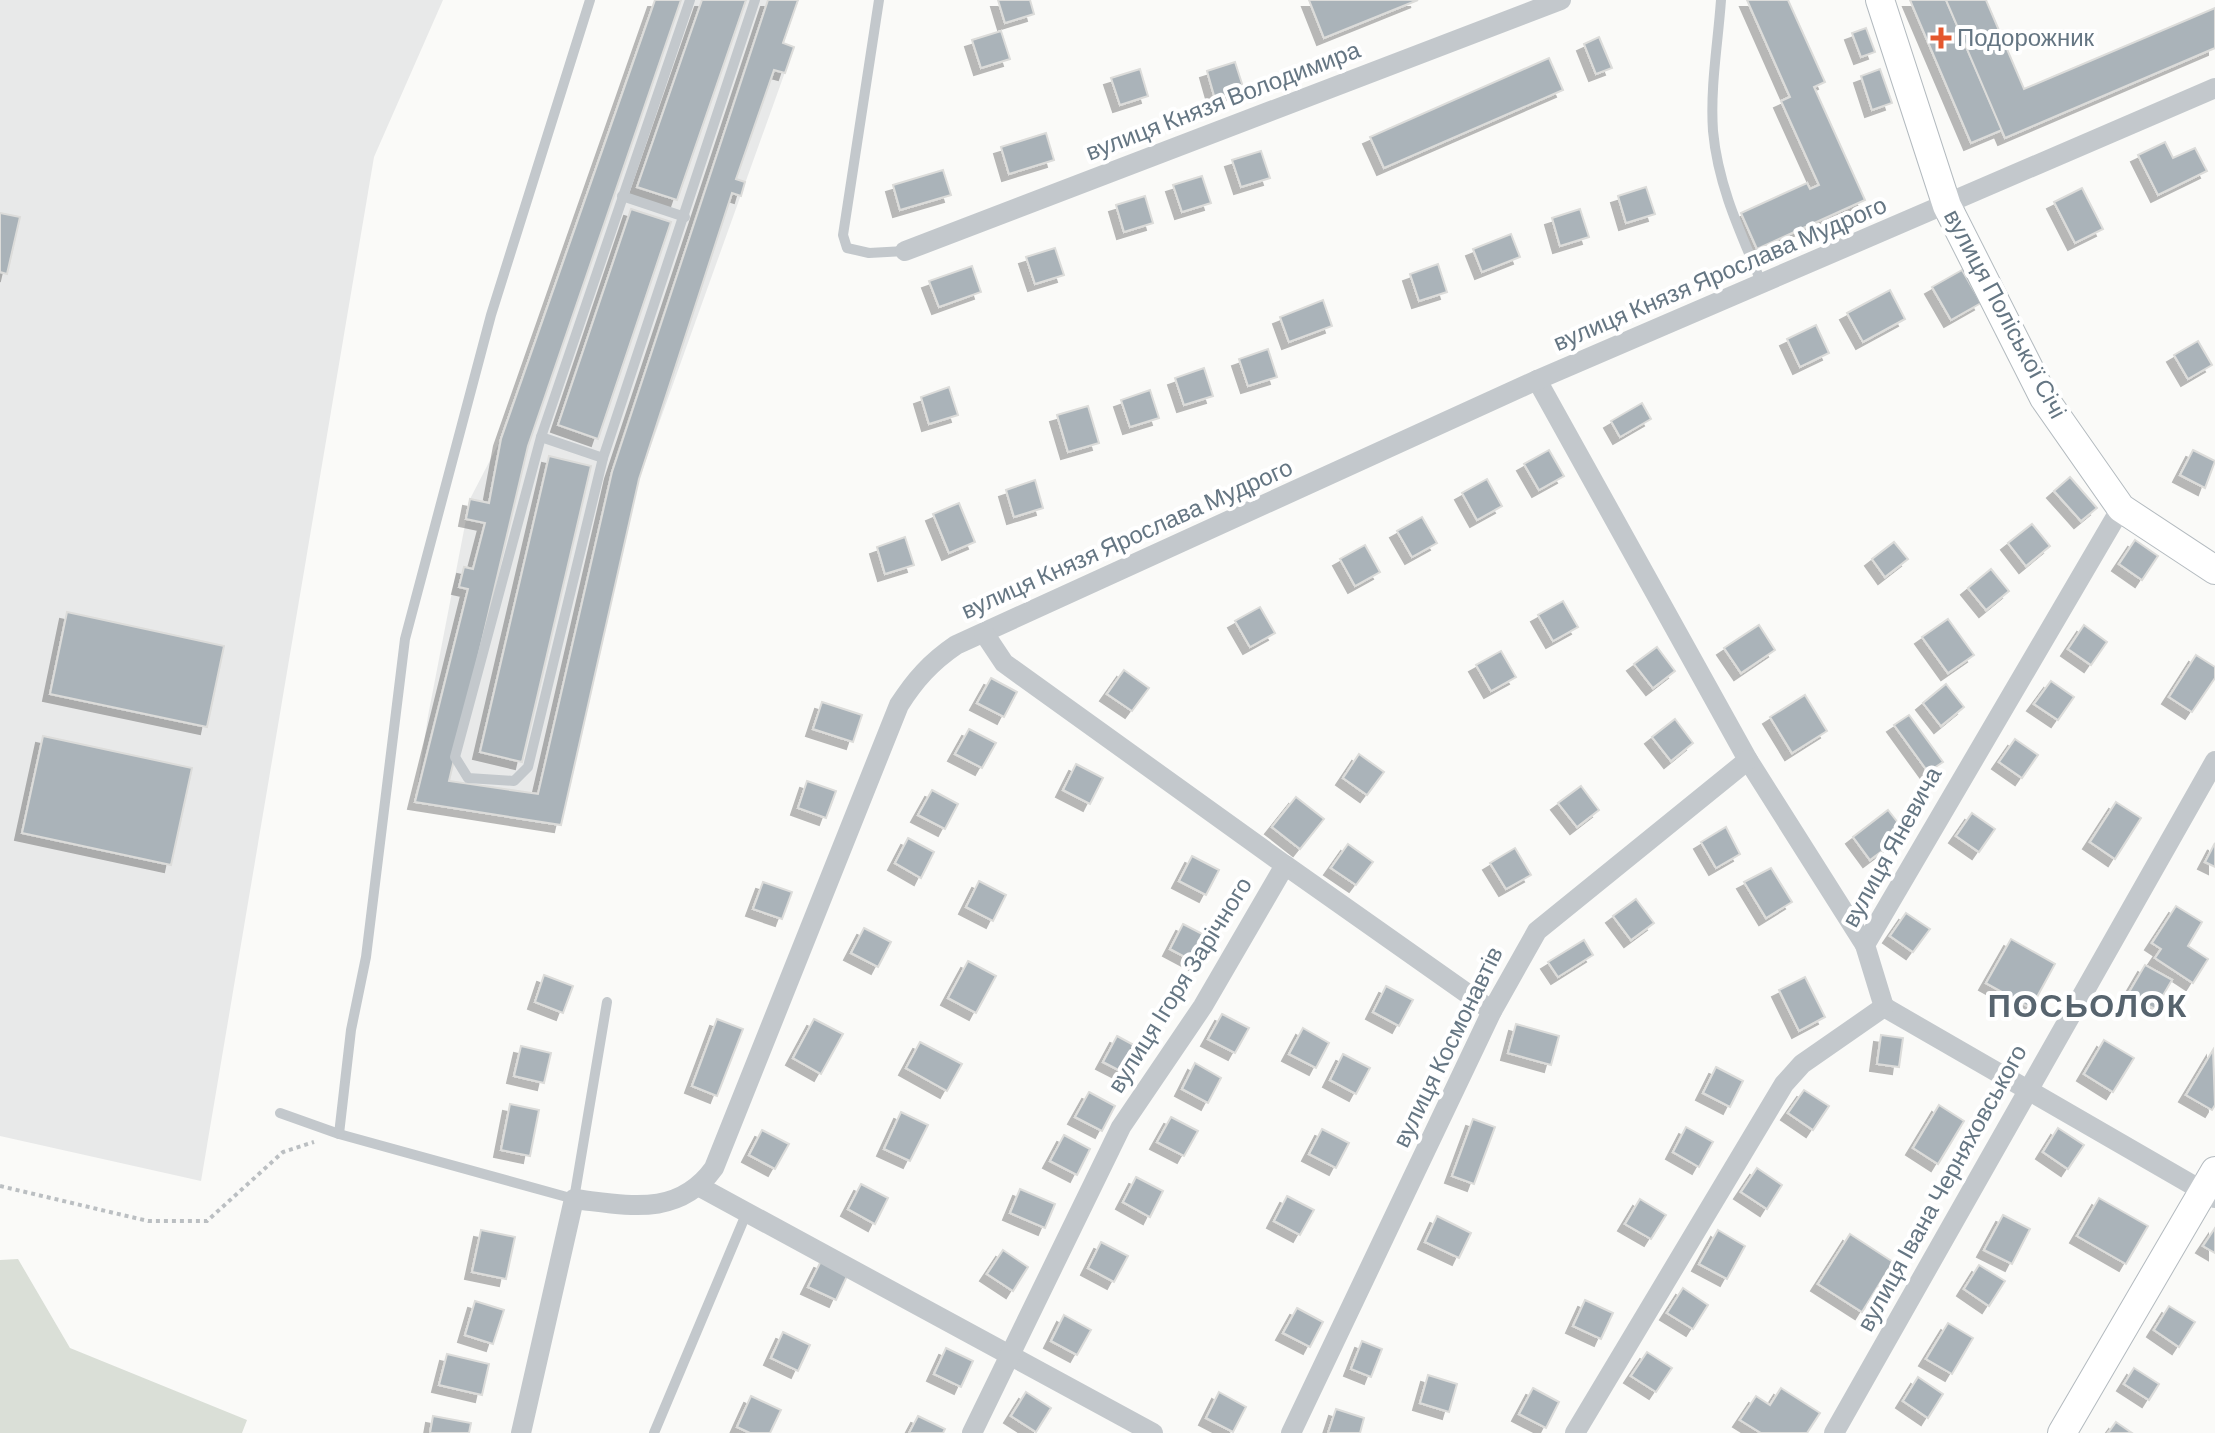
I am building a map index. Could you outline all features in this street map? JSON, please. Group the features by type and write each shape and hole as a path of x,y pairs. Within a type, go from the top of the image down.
{"street":[{"name":"вулиця Князя Володимира","path":"905,251 1561,0"},
{"name":"вулиця Поліської Січі","path":"1880,0 1947,206 2044,398 2121,508 2215,570"},
{"name":"вулиця Князя Ярослава Мудрого","path":"700,1187 714,1168 899,705 935,658 1537,380 2215,88"},
{"path":"1537,380 1748,760 1865,945"},
{"name":"вулиця Яневича","path":"1884,1007 1865,945 2121,508"},
{"name":"вулиця Ігоря Зарічного","path":"972,1433 1121,1127 1203,1006 1285,865 1004,663 984,633"},
{"name":"вулиця Космонавтів","path":"1291,1433 1492,1011 1537,931 1748,760"},
{"name":"вулиця Івана Черняховського","path":"1834,1433 2215,761"},
{"path":"1285,865 1492,1011"},
{"path":"1575,1433 1784,1084 1802,1064 1884,1007 2027,1091 2211,1187 2062,1433"},
{"path":"521,1433 574,1199 640,1206 676,1200 700,1187 922,1304 1009,1356 1153,1433"}],"lane":[{"path":"339,1134 351,1030 366,957 405,639 491,315 590,0"},
{"path":"690,0 541,437 455,757 468,778 514,781 528,767 603,458 755,0"},
{"path":"879,0 843,235 847,248 869,253 905,251"},
{"path":"1721,0 1713,98 1718,164 1728,205 1762,284"},
{"path":"622,196 685,217"},
{"path":"541,437 603,458"},
{"path":"280,1113 339,1134 574,1199 607,1002"},
{"path":"654,1433 747,1212"}],"path":[{"path":"0,1186 148,1221 207,1221 283,1152 339,1134"}],"shaded area":[{"path":"0,0 443,0 374,157 201,1181 0,1136"},
{"path":"655,0 798,0 784,43 794,47 639,479 561,825 415,802 428,716 470,499 501,439"},
{"path":"18,1259 70,1348 247,1420 242,1433 0,1433 0,1260"}],"building":[{"path":"655,0 681,0 528,446 449,781 538,794 612,472 768,0 798,0 783,43 794,47 785,73 774,70 736,179 745,182 741,196 732,193 639,479 561,825 415,802 468,589 459,587 464,567 473,569 485,523 466,519 470,499 489,503 501,439"},
{"path":"702,0 746,0 677,200 637,187"},
{"path":"998,0 1030,0 1034,14 1005,23"},
{"path":"1309,0 1418,0 1324,38"},
{"path":"1747,0 1788,0 1825,82 1814,87 1865,200 1757,249 1741,213 1807,183 1810,189 1819,185 1781,101 1790,97"},
{"path":"1910,0 1946,0 2002,130 1971,143"},
{"path":"1946,0 1986,0 2024,89 2215,8 2215,48 2005,138"},
{"path":"1866,28 1875,52 1861,57 1852,33"},
{"path":"1001,31 1010,59 981,68 972,40"},
{"path":"1599,37 1612,68 1596,74 1584,44"},
{"path":"1549,58 1563,90 1384,168 1370,137"},
{"path":"1235,62 1244,90 1215,99 1207,71"},
{"path":"1140,69 1148,96 1120,105 1111,78"},
{"path":"1880,69 1892,103 1872,110 1861,76"},
{"path":"1046,133 1054,160 1009,174 1001,147"},
{"path":"2165,142 2173,158 2195,148 2207,171 2158,195 2138,155"},
{"path":"1261,151 1270,178 1241,187 1232,160"},
{"path":"943,170 951,195 900,210 893,185"},
{"path":"1202,176 1211,203 1182,212 1173,185"},
{"path":"1646,187 1655,214 1626,223 1618,196"},
{"path":"2082,188 2103,229 2075,243 2054,202"},
{"path":"1145,196 1153,223 1124,232 1116,205"},
{"path":"631,209 671,222 598,439 558,425"},
{"path":"1580,209 1589,237 1560,246 1552,218"},
{"path":"0,213 20,217 7,274 0,272"},
{"path":"1511,234 1520,257 1482,272 1473,249"},
{"path":"1055,248 1064,275 1035,284 1026,257"},
{"path":"1438,264 1447,292 1419,301 1410,274"},
{"path":"972,266 981,292 939,307 929,281"},
{"path":"1962,270 1981,303 1951,320 1932,287"},
{"path":"1890,290 1905,319 1863,342 1847,313"},
{"path":"1323,300 1332,326 1289,342 1280,317"},
{"path":"1816,325 1829,353 1800,367 1787,339"},
{"path":"2198,341 2212,365 2188,379 2174,355"},
{"path":"1268,349 1277,377 1248,386 1239,359"},
{"path":"1204,368 1213,396 1184,405 1175,378"},
{"path":"949,387 958,415 929,424 921,397"},
{"path":"1150,390 1159,418 1130,427 1121,400"},
{"path":"1642,403 1651,419 1620,437 1611,421"},
{"path":"1088,406 1099,443 1068,452 1057,415"},
{"path":"1549,450 1564,476 1539,490 1524,464"},
{"path":"2193,450 2215,461 2205,488 2180,475"},
{"path":"549,456 591,466 522,762 480,752"},
{"path":"2070,477 2097,508 2081,521 2054,491"},
{"path":"1487,479 1502,506 1477,520 1462,493"},
{"path":"1035,480 1043,508 1014,517 1006,490"},
{"path":"959,503 975,542 949,553 933,514"},
{"path":"1422,517 1437,543 1412,557 1397,531"},
{"path":"2032,524 2050,546 2026,566 2008,543"},
{"path":"905,537 914,565 885,574 877,547"},
{"path":"2135,540 2158,556 2142,580 2119,564"},
{"path":"1894,542 1908,559 1885,577 1872,559"},
{"path":"1365,545 1380,572 1355,586 1340,559"},
{"path":"1991,569 2009,591 1986,610 1968,588"},
{"path":"1563,601 1578,627 1553,641 1538,615"},
{"path":"1260,607 1275,633 1250,647 1235,621"},
{"path":"67,612 224,646 207,727 50,694"},
{"path":"1948,619 1974,655 1948,673 1922,637"},
{"path":"1759,625 1775,650 1741,673 1724,648"},
{"path":"2084,625 2107,642 2091,665 2068,649"},
{"path":"1657,647 1675,671 1653,688 1634,664"},
{"path":"1501,651 1516,677 1491,691 1476,665"},
{"path":"2196,655 2215,667 2215,678 2192,712 2169,697"},
{"path":"1124,670 1149,688 1132,711 1107,694"},
{"path":"991,678 1017,692 1004,717 977,703"},
{"path":"2051,681 2074,697 2058,720 2034,704"},
{"path":"1946,684 1964,707 1941,726 1923,703"},
{"path":"1805,695 1827,731 1792,753 1770,717"},
{"path":"822,702 862,715 853,742 813,729"},
{"path":"1909,715 1943,762 1928,772 1894,725"},
{"path":"1675,719 1693,743 1671,761 1652,737"},
{"path":"969,729 996,743 982,768 955,754"},
{"path":"43,736 192,768 171,865 22,833"},
{"path":"2015,739 2038,755 2022,778 1999,762"},
{"path":"1359,754 1384,772 1367,795 1343,778"},
{"path":"1076,764 1103,778 1090,804 1063,790"},
{"path":"807,781 836,791 826,818 798,808"},
{"path":"1581,786 1599,810 1577,827 1558,803"},
{"path":"932,790 958,804 945,829 918,815"},
{"path":"1296,797 1324,819 1300,849 1272,827"},
{"path":"2116,802 2141,818 2115,859 2090,842"},
{"path":"1888,810 1906,833 1870,860 1853,837"},
{"path":"1972,813 1995,829 1979,852 1956,836"},
{"path":"1726,827 1740,854 1716,868 1701,842"},
{"path":"908,838 934,852 921,878 895,863"},
{"path":"2215,843 2215,867 2205,862"},
{"path":"1348,844 1373,862 1356,885 1331,868"},
{"path":"1515,848 1531,875 1506,889 1490,863"},
{"path":"1192,856 1219,870 1206,895 1179,881"},
{"path":"1771,868 1792,902 1766,918 1744,882"},
{"path":"979,881 1006,895 993,921 966,907"},
{"path":"763,882 792,892 782,919 753,909"},
{"path":"1636,899 1654,923 1631,940 1613,916"},
{"path":"2176,906 2202,922 2188,946 2208,959 2193,983 2155,958 2161,949 2152,943"},
{"path":"1906,913 1930,929 1913,952 1890,936"},
{"path":"1183,924 1210,938 1196,963 1170,949"},
{"path":"864,928 891,942 878,967 851,953"},
{"path":"2011,939 2055,964 2031,1008 1986,983"},
{"path":"1584,940 1593,955 1558,977 1548,962"},
{"path":"968,961 996,976 976,1013 948,998"},
{"path":"2145,965 2172,980 2155,1009 2128,994"},
{"path":"544,975 573,986 563,1013 535,1002"},
{"path":"1805,977 1825,1017 1799,1031 1779,990"},
{"path":"1386,986 1413,1000 1399,1026 1373,1012"},
{"path":"1222,1014 1249,1028 1235,1053 1208,1039"},
{"path":"717,1019 743,1029 717,1096 692,1086"},
{"path":"814,1019 843,1034 821,1074 793,1058"},
{"path":"1516,1024 1559,1036 1551,1065 1508,1053"},
{"path":"1303,1028 1329,1043 1316,1068 1289,1054"},
{"path":"1881,1035 1903,1038 1899,1067 1877,1064"},
{"path":"1117,1036 1143,1050 1130,1076 1103,1062"},
{"path":"2104,1040 2134,1058 2113,1092 2084,1074"},
{"path":"920,1042 962,1064 947,1091 906,1068"},
{"path":"521,1046 551,1053 544,1083 514,1076"},
{"path":"2213,1050 2215,1105 2212,1110 2186,1095"},
{"path":"1343,1054 1370,1068 1356,1094 1330,1080"},
{"path":"1195,1063 1221,1078 1208,1103 1182,1089"},
{"path":"1716,1067 1743,1081 1730,1107 1703,1093"},
{"path":"1804,1090 1829,1106 1813,1130 1788,1113"},
{"path":"1089,1092 1115,1106 1102,1131 1075,1117"},
{"path":"510,1104 539,1110 530,1156 501,1150"},
{"path":"1939,1105 1964,1121 1938,1164 1913,1148"},
{"path":"901,1112 928,1125 910,1161 884,1149"},
{"path":"1171,1117 1198,1131 1184,1156 1157,1142"},
{"path":"1473,1119 1495,1127 1474,1184 1452,1176"},
{"path":"1686,1127 1713,1142 1699,1167 1673,1152"},
{"path":"2058,1128 2084,1145 2068,1169 2043,1152"},
{"path":"1322,1129 1349,1143 1336,1168 1309,1154"},
{"path":"762,1130 789,1144 775,1169 749,1155"},
{"path":"1064,1135 1090,1149 1077,1175 1050,1161"},
{"path":"1757,1168 1782,1185 1767,1209 1741,1192"},
{"path":"1136,1177 1163,1191 1150,1217 1123,1202"},
{"path":"861,1184 888,1198 875,1224 848,1209"},
{"path":"1020,1189 1055,1204 1045,1228 1010,1213"},
{"path":"1287,1196 1314,1210 1300,1235 1274,1221"},
{"path":"2099,1198 2148,1226 2126,1264 2077,1236"},
{"path":"1640,1199 1666,1215 1651,1239 1625,1224"},
{"path":"2003,1215 2030,1229 2012,1264 1984,1250"},
{"path":"1437,1216 1471,1233 1459,1258 1425,1242"},
{"path":"2215,1228 2215,1253 2203,1246"},
{"path":"481,1230 515,1237 506,1279 472,1272"},
{"path":"1718,1230 1745,1246 1727,1279 1699,1264"},
{"path":"1850,1234 1893,1262 1862,1312 1818,1284"},
{"path":"1101,1242 1128,1256 1114,1282 1088,1268"},
{"path":"1003,1250 1028,1267 1013,1291 987,1274"},
{"path":"821,1261 848,1274 836,1300 808,1287"},
{"path":"1979,1265 2005,1281 1989,1306 1964,1289"},
{"path":"1683,1288 1708,1305 1693,1329 1667,1313"},
{"path":"1585,1300 1613,1313 1601,1339 1573,1326"},
{"path":"475,1301 504,1310 493,1344 465,1335"},
{"path":"2169,1306 2195,1322 2179,1347 2154,1330"},
{"path":"1297,1308 1323,1322 1310,1347 1283,1333"},
{"path":"1064,1315 1091,1330 1077,1355 1051,1341"},
{"path":"1948,1323 1973,1338 1952,1374 1926,1359"},
{"path":"783,1332 810,1345 798,1371 771,1358"},
{"path":"1362,1341 1382,1349 1371,1377 1351,1369"},
{"path":"946,1348 973,1361 961,1387 934,1374"},
{"path":"1647,1352 1672,1368 1656,1392 1631,1376"},
{"path":"447,1354 489,1364 482,1395 439,1385"},
{"path":"2134,1368 2159,1384 2149,1400 2124,1384"},
{"path":"1428,1375 1457,1384 1449,1412 1420,1403"},
{"path":"1918,1377 1943,1394 1928,1418 1903,1401"},
{"path":"1533,1388 1559,1402 1546,1428 1519,1414"},
{"path":"1781,1388 1820,1413 1807,1433 1761,1433 1740,1420 1756,1396 1770,1405"},
{"path":"1026,1392 1051,1408 1036,1432 1011,1416"},
{"path":"1219,1392 1246,1407 1233,1432 1206,1418"},
{"path":"751,1396 781,1410 770,1433 750,1433 737,1427"},
{"path":"1336,1409 1364,1418 1360,1433 1328,1433"},
{"path":"433,1416 471,1423 469,1433 430,1433"},
{"path":"918,1416 945,1429 943,1433 909,1433"},
{"path":"2116,1422 2132,1433 2108,1433"}],"place":[{"name":"Подорожник","path":"1941,38"}],"district":[{"name":"ПОСЬОЛОК","path":"2088,1006"}]}
